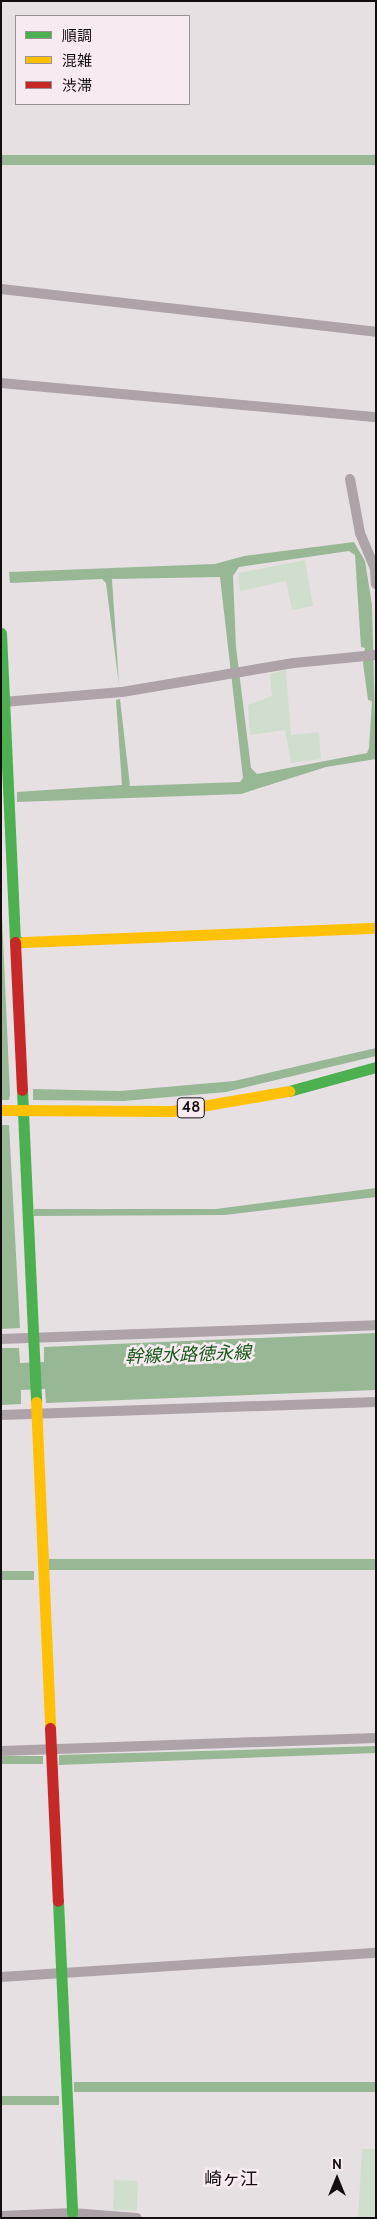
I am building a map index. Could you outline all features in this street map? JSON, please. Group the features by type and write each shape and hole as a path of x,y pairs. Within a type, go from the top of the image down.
{"street":[{"path":"1,289 376,332"},
{"path":"1,383 376,417"},
{"path":"350,479 360,533 375,571 376,584"},
{"path":"1,633 2,702 15,942 20,1111 72,2213"},
{"path":"2,702 113,693 243,671 370,655"},
{"path":"15,942 376,928"},
{"name":"48","path":"1,1110 172,1111 302,1089 376,1067"},
{"path":"1,1339 376,1325"},
{"path":"1,1415 376,1402"},
{"path":"1,1751 376,1738"},
{"path":"1,1978 376,1953"},
{"path":"1,2216 72,2213 136,2218"}],"shaded area":[{"path":"305,560 313,606 292,610 286,581 240,591 238,573"},
{"path":"286,670 291,735 319,732 321,759 291,763 285,730 250,735 248,705 272,696 270,674"},
{"path":"362,2149 376,2149 376,2218 358,2218"},
{"path":"114,2180 138,2181 137,2211 113,2210"}],"water":[{"path":"1,155 376,155 376,165 1,165"},
{"path":"354,542 365,561 372,605 376,759 326,767 241,794 17,802 17,792 122,785 116,700 120,699 130,786 240,782 243,778 220,577 112,579 119,685 106,583 102,579 10,583 9,572 215,564 244,556","holes":["349,551 355,555 361,647 365,648 363,663 368,700 372,701 369,748 367,753 257,774 251,768 236,647 233,576 239,567"]},
{"path":"1,893 10,1095 9,1100 2,1100"},
{"path":"376,1048 376,1056 226,1092 124,1101 33,1100 33,1089 120,1091 234,1081"},
{"path":"1,1125 9,1125 20,1328 1,1329"},
{"path":"376,1188 376,1197 225,1215 34,1216 34,1209 216,1209"},
{"name":"幹線水路徳永線","path":"376,1333 376,1390 46,1403 45,1389 21,1390 21,1404 1,1405 1,1348 19,1348 20,1363 44,1362 44,1347"},
{"path":"49,1559 376,1559 376,1570 49,1570"},
{"path":"1,1571 34,1571 34,1580 1,1580"},
{"path":"376,1746 376,1753 59,1765 59,1755"},
{"path":"1,1756 43,1756 43,1764 1,1764"},
{"path":"74,2082 376,2082 376,2092 74,2092"},
{"path":"1,2096 59,2096 59,2105 1,2105"}],"traffic: fast":[{"path":"1,633 15,942 23,942"},
{"path":"289,1091 376,1067"},
{"path":"22,1090 36,1402"},
{"path":"58,1901 72,2213"}],"traffic: slow":[{"path":"23,942 376,928"},
{"path":"1,1110 172,1111 289,1091"},
{"path":"36,1402 50,1728"}],"traffic: jam":[{"path":"15,942 22,1090"},
{"path":"50,1728 58,1901"}],"district":[{"name":"崎ヶ江","path":"231,2179"}]}
